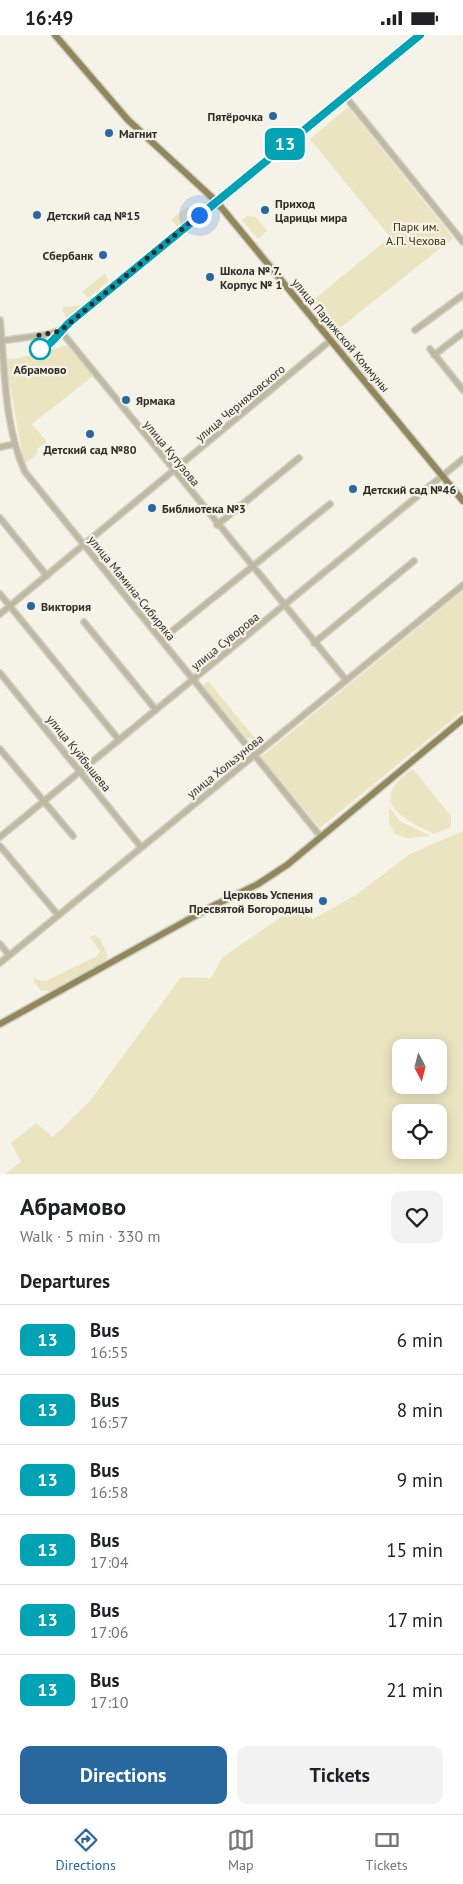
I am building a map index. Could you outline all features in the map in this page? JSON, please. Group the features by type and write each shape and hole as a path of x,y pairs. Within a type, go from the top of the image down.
{"main road":[{"name":"улица Парижской Коммуны","path":"55,35 128,120 216,201 463,501"},
{"path":"216,201 420,35"},
{"path":"0,1024 211,907 258,884 287,865 463,719"}],"street":[{"path":"345,96 463,242"},
{"path":"1,341 50,335 60,331 216,201"},
{"path":"415,330 463,295"},
{"name":"улица Мамина-Сибиряка","path":"0,320 2,355 15,444 25,473 321,837"},
{"name":"улица Кутузова","path":"60,331 283,606 346,680"},
{"path":"434,355 463,333"},
{"name":"улица Черняховского","path":"0,614 331,340"},
{"path":"430,349 463,390"},
{"path":"0,447 15,444"},
{"path":"217,525 298,459"},
{"name":"улица Суворова","path":"0,837 463,459"},
{"path":"161,640 330,504"},
{"path":"0,518 46,576"},
{"path":"314,643 414,561"},
{"name":"улица Хользунова","path":"0,963 463,585"},
{"path":"0,594 119,740"},
{"path":"84,622 156,711"},
{"name":"улица Куйбышева","path":"0,673 82,771 141,847"},
{"path":"0,749 73,836"},
{"path":"0,846 58,915"},
{"path":"0,944 9,955"}],"green space":[{"name":"Парк им. А.П. Чехова","path":"348,107 453,238 335,332 311,302 390,237 310,139"},
{"path":"304,137 269,166 270,162"},
{"path":"267,168 227,201 226,199 262,169"},
{"path":"187,207 195,215 178,227 171,220"},
{"path":"247,216 256,217 267,231 258,239 242,220"},
{"path":"105,273 109,281 88,298 82,292"},
{"path":"86,302 87,305 71,318 67,318 62,310 64,307 82,305"},
{"path":"67,345 93,376 32,424 47,442 37,449 37,454 24,464 7,358 14,359 37,354 39,356 44,354 44,352"},
{"path":"463,591 463,711 320,828 261,757"},
{"path":"208,681 258,742 255,744 249,737 247,739 203,685"},
{"path":"413,769 451,816 451,827 434,834 400,815 394,807 390,799 392,790 399,780"},
{"path":"389,807 401,822 431,836 407,838 395,834 389,822"},
{"path":"463,831 463,1174 5,1174 21,1162 11,1143 36,1123 53,1137 90,1101 181,977 211,978 223,957 300,904 306,915 313,919 356,895 410,854"},
{"path":"95,935 100,939 108,956 105,961 51,991 41,991 34,982 34,976 37,980 46,981 97,956 100,951 90,937"}],"bus line":[{"name":"13","path":"38,350 48,347 60,331 70,322 420,35"}],"place":[{"name":"Пятёрочка","path":"273,116"},
{"name":"Магнит","path":"109,133"},
{"name":"Приход Царицы мира","path":"265,210"},
{"name":"Детский сад №15","path":"37,215"},
{"name":"Сбербанк","path":"103,255"},
{"name":"Школа № 7. Корпус № 1","path":"210,277"},
{"name":"Абрамово","path":"40,349"},
{"name":"Ярмака","path":"126,400"},
{"name":"Детский сад №80","path":"90,434"},
{"name":"Детский сад №46","path":"353,489"},
{"name":"Библиотека №3","path":"152,508"},
{"name":"Виктория","path":"31,606"},
{"name":"Церковь Успения Пресвятой Богородицы","path":"323,901"}],"route":[{"path":"40,349 35,336 50,335 60,331 199,215"}]}
